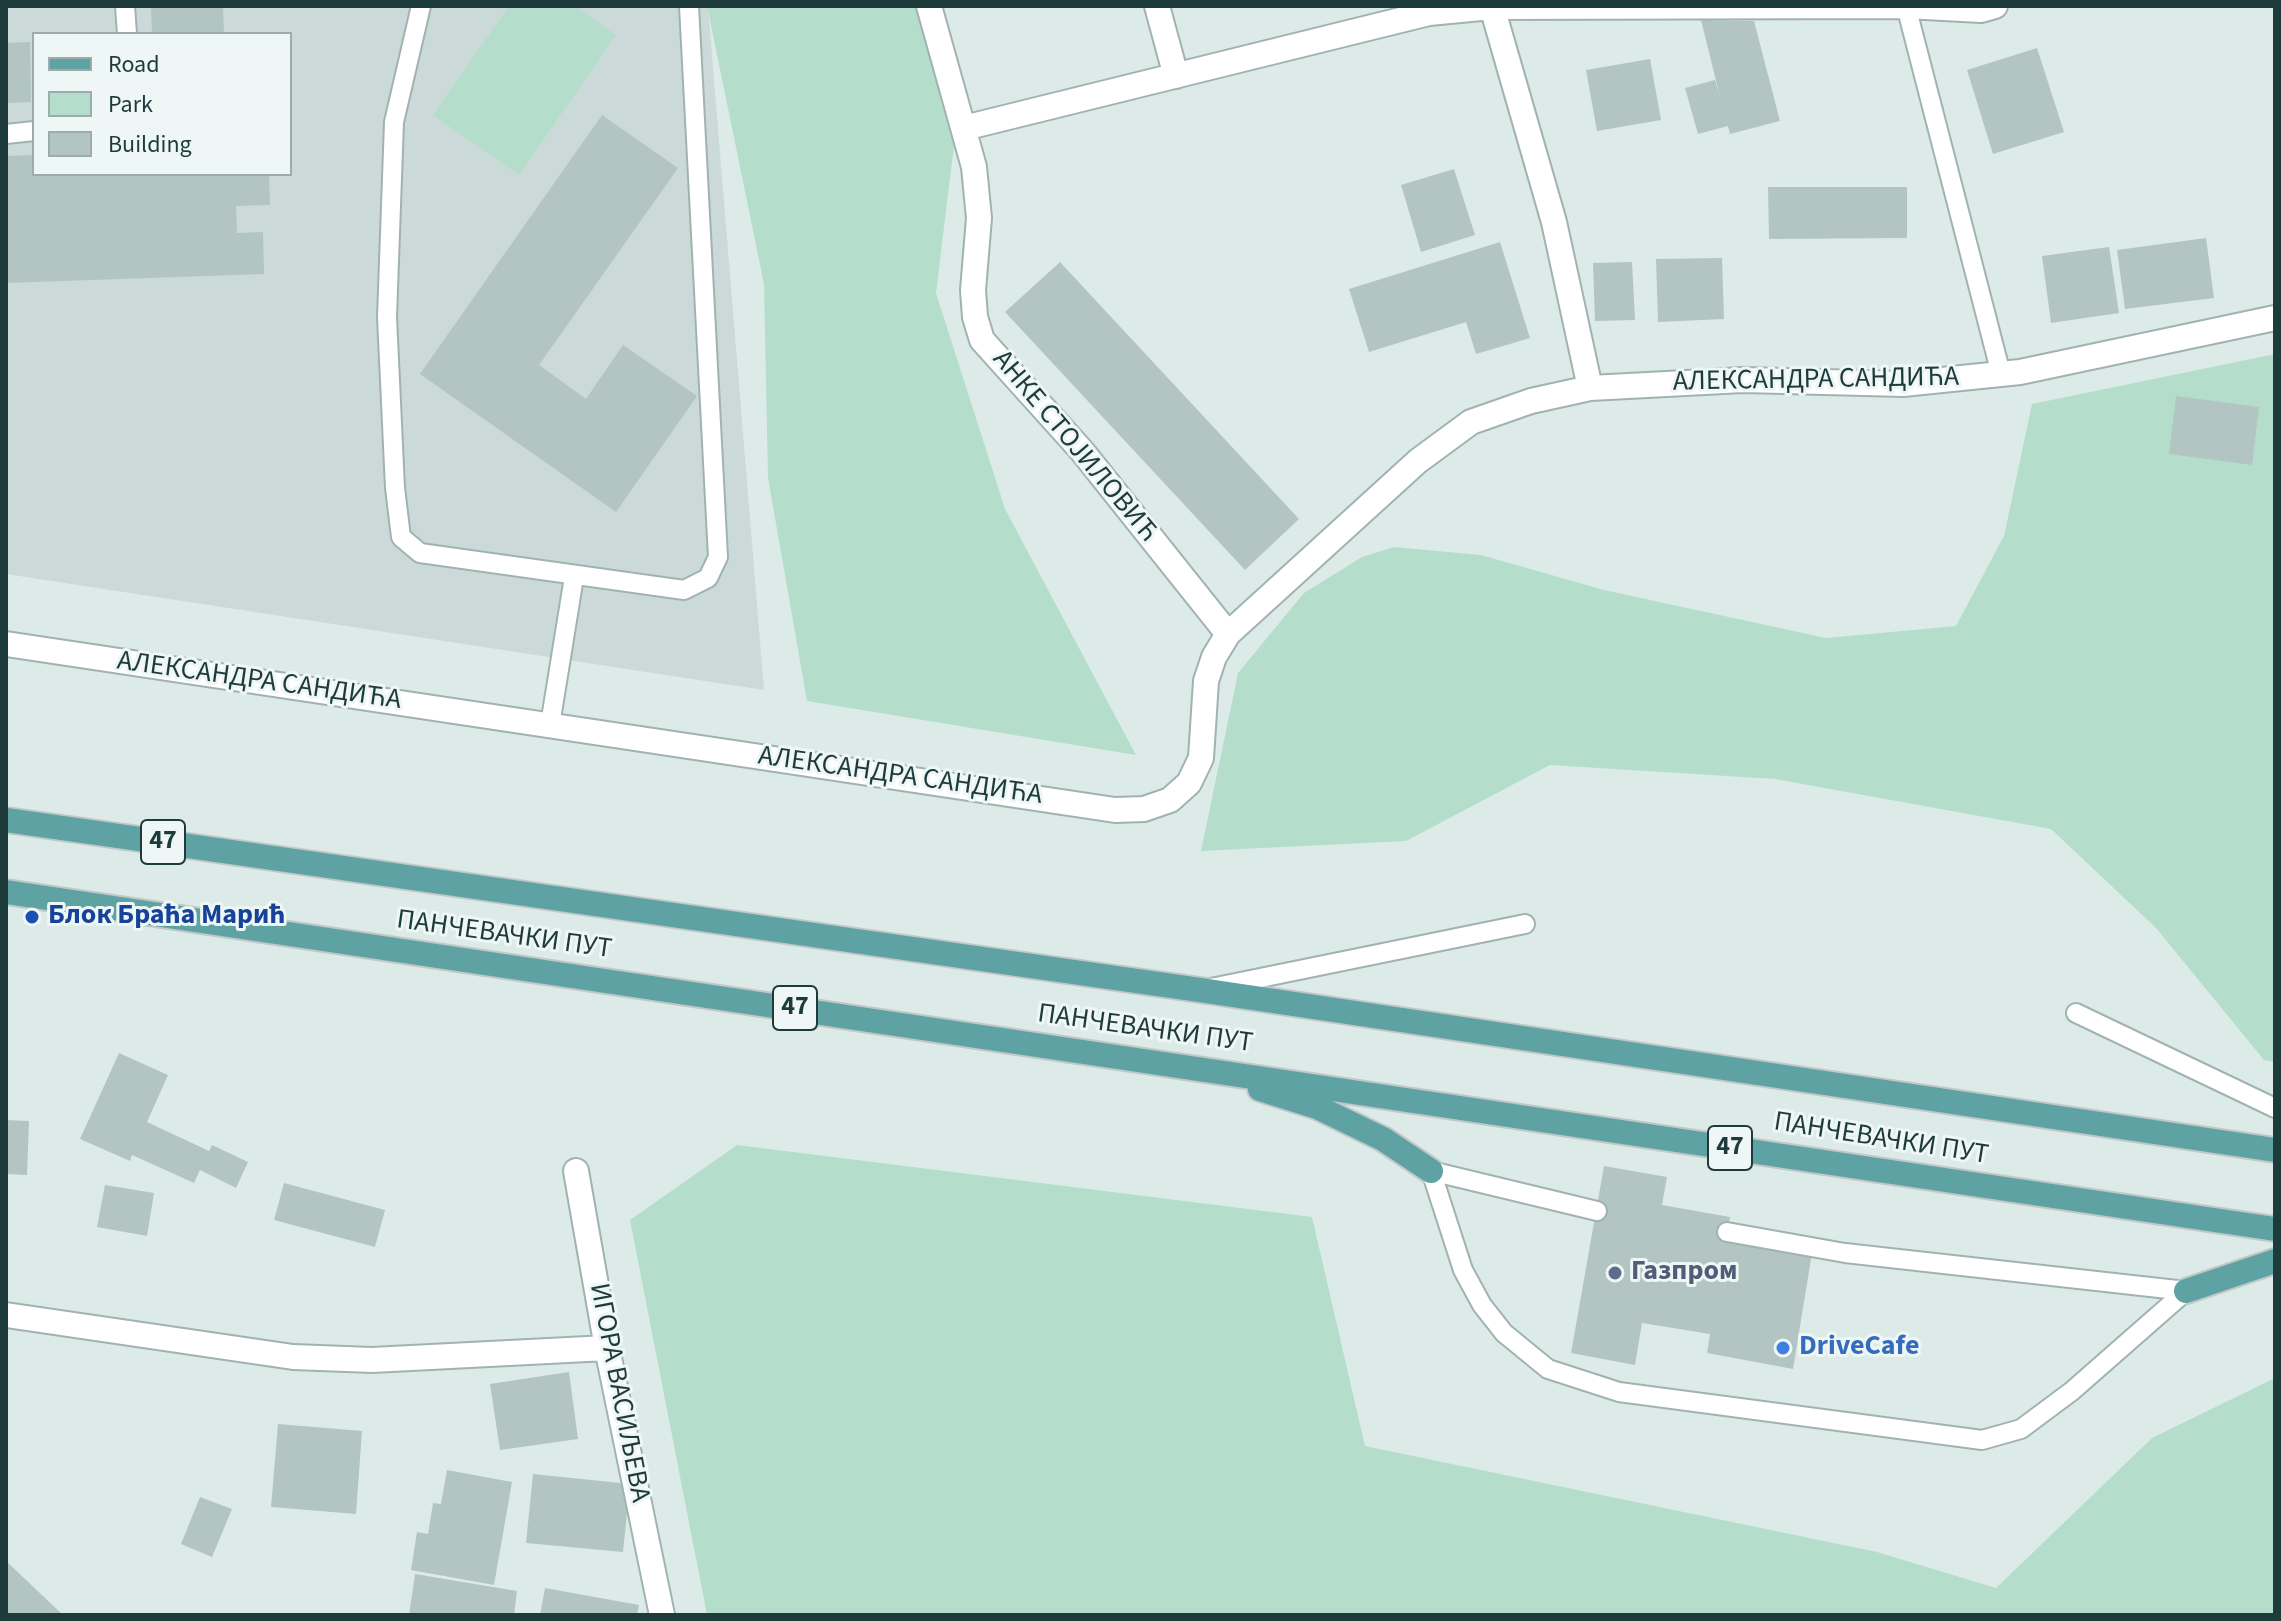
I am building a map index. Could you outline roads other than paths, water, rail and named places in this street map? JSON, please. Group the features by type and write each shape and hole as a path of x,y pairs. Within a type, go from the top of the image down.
{"main road":[{"name":"ПАНЧЕВАЧКИ ПУТ","path":"6,820 1200,990 2275,1150"},
{"name":"ПАНЧЕВАЧКИ ПУТ","path":"6,892 2275,1229"},
{"path":"1185,1066 1317,1107 1383,1139 1431,1171"},
{"path":"2186,1291 2275,1261"}],"street":[{"name":"АНКЕ СТОЈИЛОВИЋ","path":"929,6 974,167 978,205 973,290 975,317 982,340 1082,451 1228,634"},
{"path":"1157,6 1176,76"},
{"path":"964,128 1429,13 1492,7 1906,6 1981,10 1995,6"},
{"path":"1492,7 1554,222 1590,388"},
{"name":"АЛЕКСАНДРА САНДИЋА","path":"6,644 1115,810 1144,809 1170,800 1189,783 1195,771 1201,758 1206,681 1214,657 1228,634 1418,461 1471,422 1531,401 1590,388 1743,380 1903,384 2001,374 2275,318"},
{"name":"ИГОРА ВАСИЉЕВА","path":"576,1171 607,1348 662,1615"},
{"path":"6,1315 293,1357 372,1360 607,1348"}],"lane":[{"path":"125,6 127,32"},
{"path":"421,6 394,122 387,317 395,488 401,537 420,553 684,590 708,578 718,557 689,6"},
{"path":"1906,6 2001,374"},
{"path":"6,134 32,131"},
{"path":"550,725 574,577"},
{"path":"1200,990 1525,924"},
{"path":"2076,1013 2275,1108"},
{"path":"1431,1171 1597,1211"},
{"path":"1431,1171 1463,1270 1482,1305 1504,1333 1548,1369 1619,1392 1982,1440 2021,1429 2072,1391 2186,1291"},
{"path":"1727,1232 1845,1253 2186,1291"}],"place":[{"name":"Блок Браћа Марић","path":"32,917"},
{"name":"Газпром","path":"1615,1273"},
{"name":"DriveCafe","path":"1783,1348"}]}
